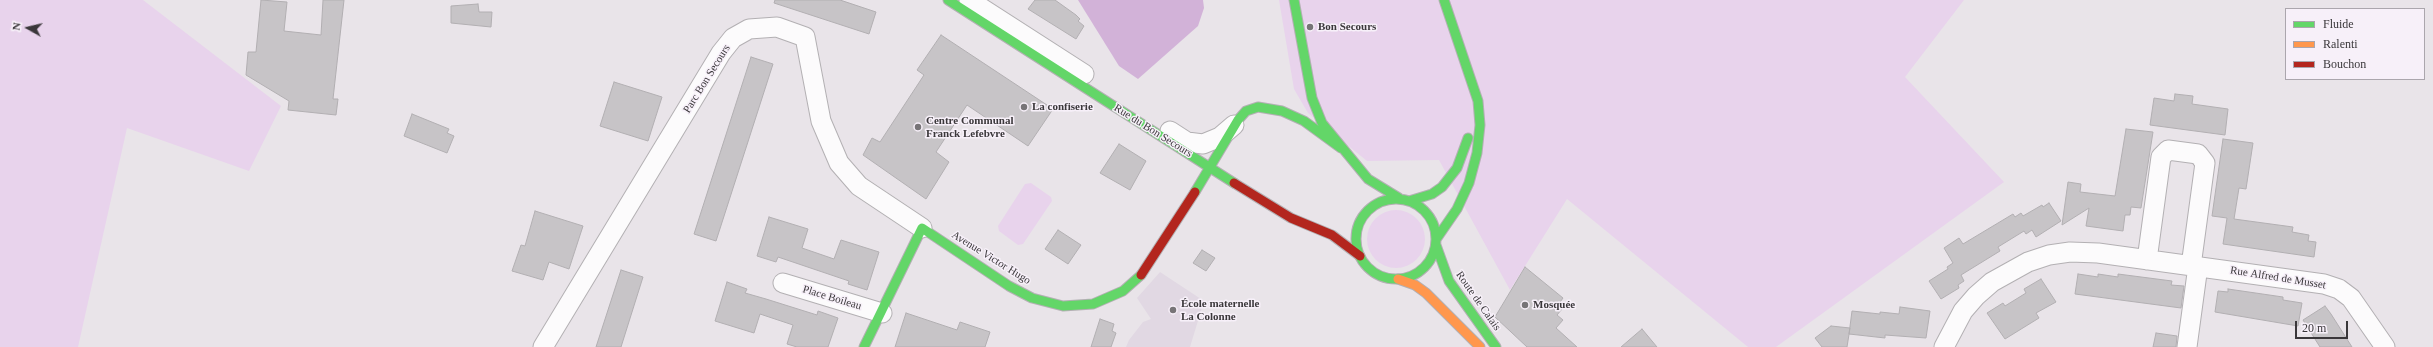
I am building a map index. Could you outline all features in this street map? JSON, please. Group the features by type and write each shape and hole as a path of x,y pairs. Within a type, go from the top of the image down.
{"main road":[{"name":"Rue du Bon Secours","path":"948,0 1287,216 1342,240 1360,256"},
{"path":"1294,0 1314,106 1322,123 1341,148 1368,178 1398,198 1409,200 1432,194 1448,181 1460,162 1470,126 1469,92 1463,58"},
{"path":"1398,279 1411,276 1425,267 1432,257 1436,242 1464,194 1478,143 1479,108 1444,0"},
{"name":"Avenue Victor Hugo","path":"922,228 1009,286 1032,298 1064,306 1092,304 1123,291 1138,279 1210,168 1235,124 1249,110 1258,107 1276,109 1304,121 1341,148"},
{"path":"1398,198 1376,204 1363,216 1356,234 1360,256 1376,274 1415,285 1426,293 1480,347"},
{"path":"1409,200 1428,214 1434,223 1436,242"},
{"path":"864,347 882,313 922,228"},
{"name":"Route de Calais","path":"1436,242 1449,281 1496,347"}],"street":[{"name":"Rue du Bon Secours","path":"970,0 1187,142 1198,144 1208,142 1220,137 1235,124"},
{"name":"Parc Bon Secours","path":"543,347 721,53 734,38 749,29 777,27 805,37 821,121 839,163 859,186 922,228"},
{"path":"2147,260 2161,157 2168,150 2198,154 2204,163 2187,347"},
{"name":"Rue Alfred de Musset","path":"1944,347 1956,321 1976,296 2002,276 2028,262 2050,255 2070,252 2195,266 2324,284 2339,290 2356,304 2385,347"},
{"name":"Place Boileau","path":"783,283 882,313"}],"shaded area":[{"path":"0,0 143,0 281,106 249,171 127,128 78,347 0,347"},
{"path":"1078,0 1203,0 1204,8 1198,26 1138,79 1119,66"},
{"path":"1279,0 1964,0 1905,77 2004,182 1776,347 1748,347 1567,199 1510,290 1439,160 1367,161 1308,113 1294,89"},
{"path":"1031,183 1051,197 1052,201 1023,244 1018,245 999,231 998,226 1025,184"},
{"path":"1390,210 1402,210 1417,218 1425,233 1425,245 1417,260 1402,268 1390,268 1375,260 1367,245 1367,233 1375,218"},
{"name":"École maternelle La Colonne","path":"1160,272 1204,301 1190,347 1126,347 1129,340 1143,322 1151,319 1137,298"}],"building":[{"path":"261,0 287,2 284,31 321,35 323,0 344,0 333,99 338,99 336,115 288,110 289,101 246,75 248,52 256,52"},
{"path":"775,0 840,0 876,12 869,34 774,3"},
{"path":"1035,0 1055,0 1076,15 1080,19 1078,21 1084,26 1076,39 1028,9"},
{"path":"478,4 479,12 492,12 491,27 451,23 451,6"},
{"path":"941,35 1053,109 1028,146 967,105 936,152 949,162 926,199 863,155 872,138 880,142 924,75 917,70"},
{"path":"751,57 773,64 716,241 694,234"},
{"path":"614,82 662,97 648,141 600,126"},
{"path":"2175,94 2193,96 2192,104 2228,109 2225,135 2150,125 2154,98 2174,101"},
{"path":"412,114 449,129 447,133 454,136 447,153 404,136"},
{"path":"2126,129 2153,132 2141,208 2131,207 2130,215 2125,215 2123,231 2086,226 2089,208 2062,225 2068,182 2081,184 2080,192 2115,196"},
{"path":"2223,139 2253,143 2246,189 2239,188 2234,219 2293,227 2292,232 2309,235 2308,241 2316,242 2314,257 2223,244 2227,218 2212,216"},
{"path":"1119,144 1146,161 1130,190 1100,173"},
{"path":"2049,203 2061,221 2036,237 2032,230 2026,234 2024,231 1998,247 2000,251 1961,275 1964,281 1958,285 1959,288 1941,299 1929,281 1948,269 1947,267 1953,263 1944,248 1959,238 1963,244 2013,214 2015,217 2021,213 2023,216 2042,205 2043,207"},
{"path":"535,211 583,226 569,269 549,262 543,280 512,271 521,245 525,246"},
{"path":"769,217 808,229 802,248 834,259 841,240 879,252 867,290 848,284 849,281 778,257 776,262 757,256"},
{"path":"1058,230 1081,245 1068,264 1045,249"},
{"path":"1202,250 1215,258 1206,271 1193,263"},
{"path":"1525,267 1563,298 1558,305 1562,309 1557,315 1563,320 1556,328 1577,347 1527,347 1495,317"},
{"path":"621,270 643,277 621,347 596,347"},
{"path":"2078,274 2098,277 2098,274 2118,277 2118,274 2172,281 2171,285 2184,286 2181,308 2075,294"},
{"path":"2041,279 2056,302 2036,313 2039,318 2005,339 1987,313 2003,303 2005,306 2026,293 2024,289"},
{"path":"727,282 747,289 745,293 817,315 818,311 838,318 828,347 797,347 787,344 793,325 760,314 754,333 715,321"},
{"path":"2228,289 2283,297 2283,300 2302,303 2298,326 2215,312 2218,291 2228,292"},
{"path":"2325,306 2352,347 2320,347 2303,320"},
{"path":"1900,307 1930,311 1926,338 1885,335 1885,338 1849,334 1852,311 1880,314 1880,312 1899,314"},
{"path":"906,313 957,330 960,322 990,332 985,347 895,347"},
{"path":"1100,319 1114,324 1112,331 1116,333 1111,347 1091,347"},
{"path":"1831,326 1850,328 1847,347 1822,347 1815,338"},
{"path":"1642,329 1657,347 1621,347"},
{"path":"2156,333 2177,336 2176,347 2153,347"}],"traffic: fast":[{"path":"948,0 1234,183"},
{"path":"1294,0 1312,98 1322,123 1368,179 1399,198"},
{"path":"1437,238 1457,209 1469,183 1477,153 1480,125 1478,101 1444,0"},
{"path":"1195,192 1238,120 1246,111 1258,107 1282,111 1304,121 1341,148"},
{"path":"1409,201 1432,194 1442,187 1457,168 1468,138"},
{"path":"1396,199 1411,202 1424,211 1433,224 1436,239 1433,254 1424,267 1411,276 1396,279 1381,276 1368,267 1359,254 1356,239 1359,224 1368,211 1381,202 1396,199"},
{"path":"864,347 922,228 1009,286 1032,298 1063,306 1093,304 1123,291 1141,275"},
{"path":"1436,245 1449,281 1496,347"}],"traffic: slow":[{"path":"1398,279 1415,285 1426,293 1480,347"}],"traffic: jam":[{"path":"1234,183 1291,218 1332,235 1360,256"},
{"path":"1141,275 1195,192"}],"place":[{"name":"Bon Secours","path":"1310,27"},
{"name":"La confiserie","path":"1024,107"},
{"name":"Centre Communal Franck Lefebvre","path":"918,127"},
{"name":"Mosquée","path":"1525,305"},
{"name":"École maternelle La Colonne","path":"1173,310"}]}
